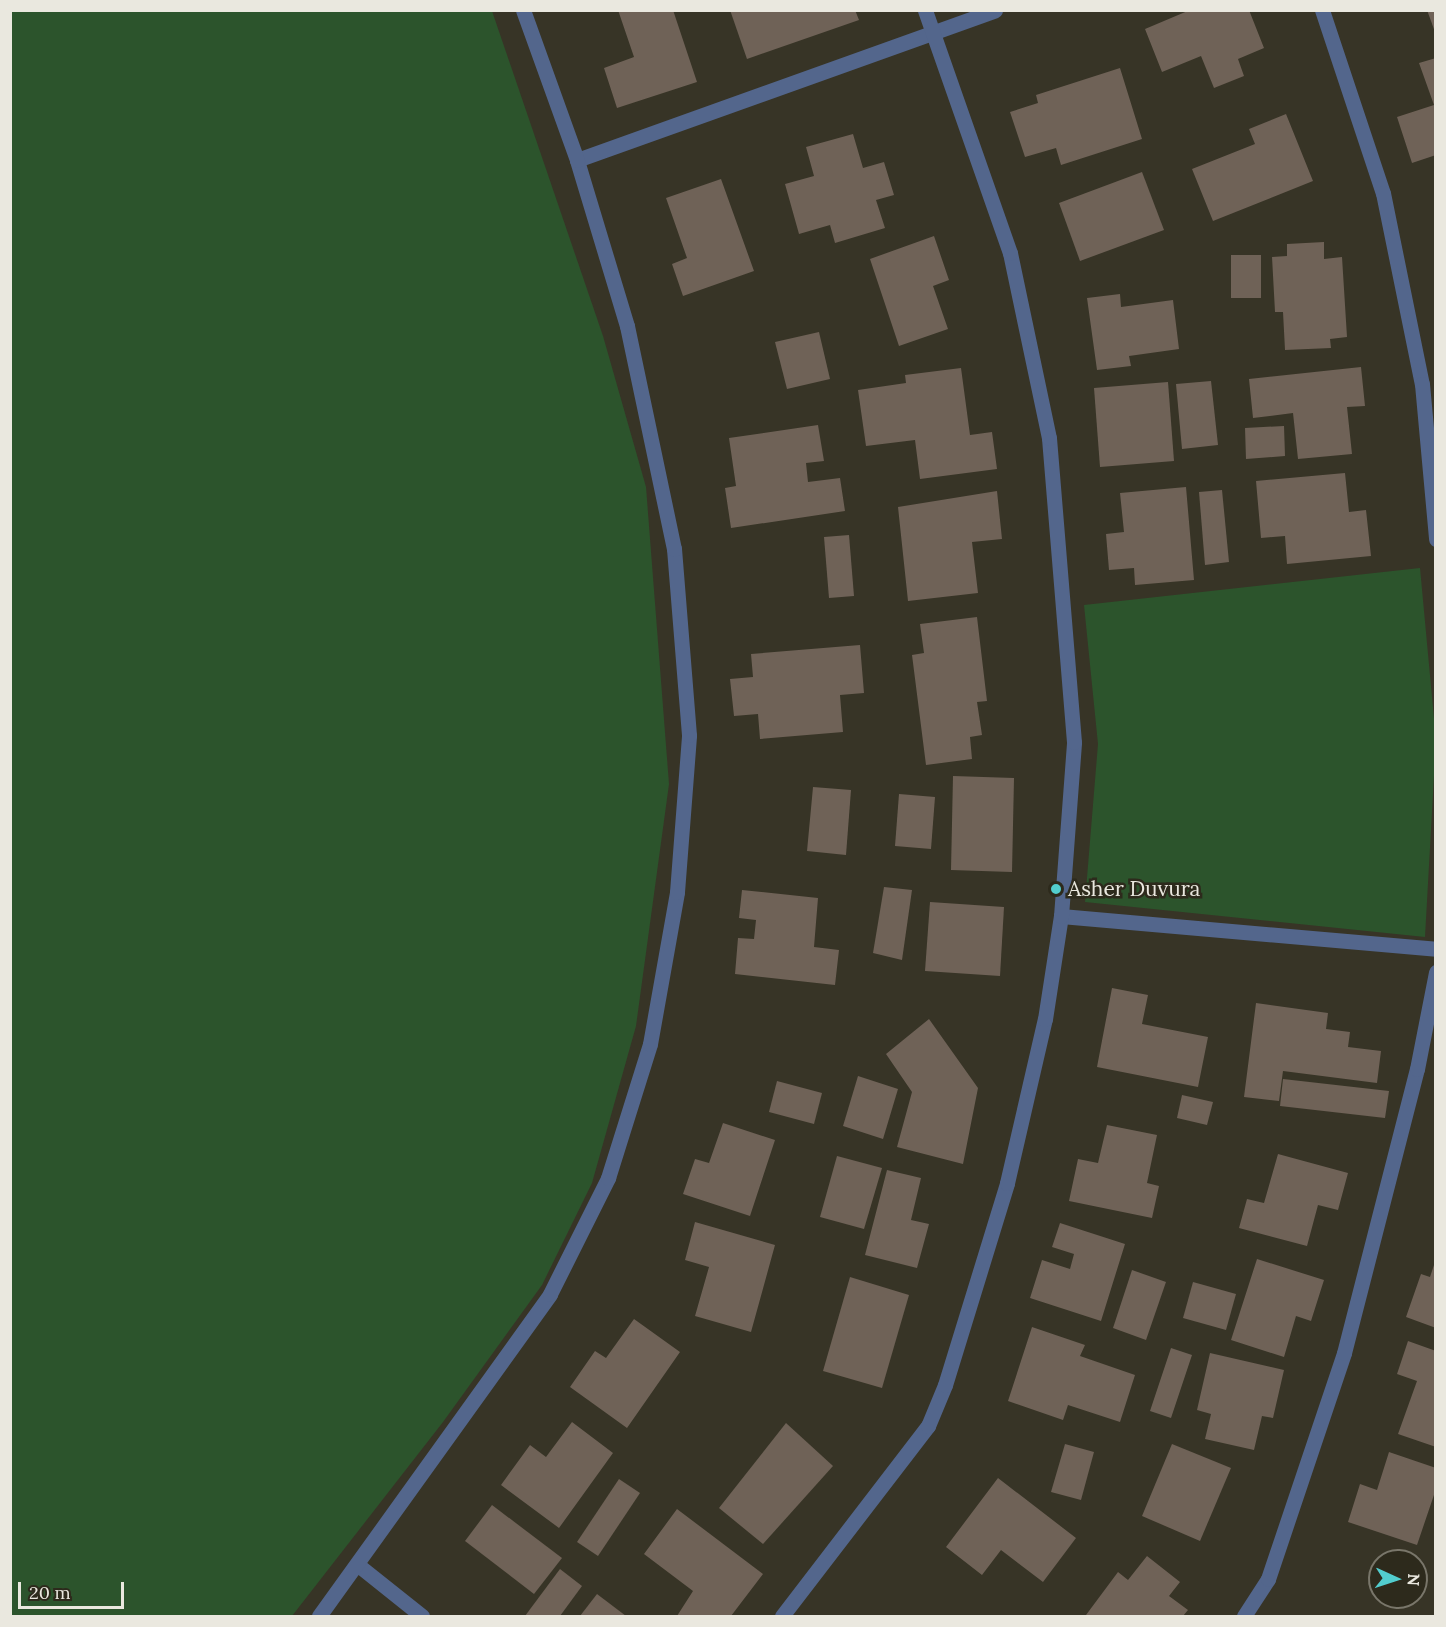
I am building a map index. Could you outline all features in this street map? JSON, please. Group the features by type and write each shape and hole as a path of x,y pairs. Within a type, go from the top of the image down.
{"street":[{"path":"319,1617 550,1294 608,1178 650,1044 677,892 689,735 675,549 627,326 577,160 523,10"},
{"path":"782,1617 928,1426 945,1385 1007,1183 1045,1019 1061,916 1074,742 1049,438 1010,253 925,10"},
{"path":"577,160 995,10"},
{"path":"1322,10 1383,193 1422,384 1436,539"},
{"path":"1061,916 1436,949"},
{"path":"1244,1617 1268,1579 1344,1353 1417,1069 1436,972"},
{"path":"358,1565 422,1617"}],"green space":[{"path":"11,10 492,11 603,336 646,487 669,784 636,1026 592,1183 542,1285 443,1422 292,1616 11,1616"},
{"path":"1420,568 1436,740 1425,937 1085,902 1098,744 1084,605"}],"building":[{"path":"618,10 673,10 697,82 617,108 604,68 634,57"},
{"path":"730,10 855,10 859,20 747,59"},
{"path":"1190,10 1249,10 1264,48 1238,59 1244,76 1214,88 1201,56 1162,72 1145,29"},
{"path":"1427,10 1436,10 1436,32 1435,32"},
{"path":"1436,58 1436,155 1412,163 1397,117 1434,105 1419,63"},
{"path":"1120,68 1142,139 1061,165 1056,148 1025,157 1010,112 1038,103 1036,95"},
{"path":"1286,114 1313,181 1213,221 1192,169 1255,144 1249,129"},
{"path":"853,134 863,168 884,162 894,195 876,200 885,228 835,243 830,225 799,234 785,184 814,176 806,147"},
{"path":"1142,172 1164,230 1080,261 1059,203"},
{"path":"721,179 754,271 683,296 672,264 687,258 666,198"},
{"path":"934,236 949,280 933,286 948,329 899,346 870,259"},
{"path":"1324,242 1324,259 1342,257 1347,337 1330,339 1331,348 1285,350 1283,312 1275,312 1272,257 1287,256 1287,244"},
{"path":"1231,255 1261,255 1261,298 1231,298"},
{"path":"1120,294 1121,307 1173,300 1179,349 1129,356 1131,366 1097,370 1087,298"},
{"path":"819,332 830,379 787,389 775,342"},
{"path":"1361,367 1365,406 1347,407 1352,454 1298,459 1293,413 1253,418 1249,379"},
{"path":"961,368 970,435 992,432 997,469 920,479 915,440 866,446 858,390 906,383 905,375"},
{"path":"1211,381 1218,445 1182,449 1176,384"},
{"path":"1168,382 1174,461 1100,467 1094,388"},
{"path":"818,425 824,461 806,463 808,482 840,478 845,511 731,528 725,488 736,486 729,438"},
{"path":"1284,426 1285,456 1246,459 1245,428"},
{"path":"1345,473 1349,512 1366,510 1371,556 1287,564 1285,536 1261,538 1256,481"},
{"path":"1186,487 1194,580 1135,585 1134,568 1109,570 1106,534 1124,532 1120,493"},
{"path":"1222,490 1229,562 1205,565 1199,492"},
{"path":"997,491 1002,539 972,542 978,593 908,601 898,507"},
{"path":"849,535 854,596 829,598 824,537"},
{"path":"977,617 987,701 977,702 982,735 970,737 972,759 926,765 912,655 924,653 920,624"},
{"path":"860,645 864,693 840,695 843,732 760,739 758,714 734,716 730,679 753,677 751,654"},
{"path":"953,776 1014,778 1012,872 951,870"},
{"path":"813,787 851,790 846,855 807,851"},
{"path":"899,794 935,797 931,849 895,846"},
{"path":"884,887 912,890 902,960 873,953"},
{"path":"742,890 818,898 814,947 839,950 835,985 735,974 738,938 754,939 756,920 739,918"},
{"path":"930,902 1004,907 1000,976 925,971"},
{"path":"1112,988 1148,995 1142,1024 1208,1037 1198,1087 1097,1067"},
{"path":"1256,1003 1328,1013 1326,1029 1350,1032 1348,1047 1381,1051 1377,1083 1283,1071 1279,1101 1244,1097"},
{"path":"929,1019 978,1088 963,1164 897,1147 912,1092 886,1054"},
{"path":"858,1076 898,1089 883,1139 843,1126"},
{"path":"1283,1079 1389,1091 1385,1118 1280,1106"},
{"path":"777,1081 822,1093 814,1124 769,1112"},
{"path":"1182,1095 1213,1102 1207,1125 1177,1118"},
{"path":"723,1123 775,1140 750,1216 683,1194 695,1159 709,1163"},
{"path":"1107,1125 1157,1135 1147,1183 1159,1186 1152,1218 1069,1201 1078,1159 1098,1163"},
{"path":"1278,1154 1348,1173 1338,1210 1318,1205 1307,1246 1239,1228 1247,1199 1264,1203"},
{"path":"837,1156 882,1168 864,1229 820,1217"},
{"path":"887,1170 921,1178 911,1220 929,1224 917,1268 865,1255"},
{"path":"695,1222 775,1245 751,1332 695,1316 709,1267 685,1260"},
{"path":"1060,1223 1125,1244 1101,1321 1030,1298 1042,1260 1070,1269 1074,1254 1052,1247"},
{"path":"1257,1259 1324,1280 1311,1321 1296,1316 1284,1357 1231,1340"},
{"path":"1435,1262 1436,1328 1406,1317 1421,1274 1430,1277"},
{"path":"1132,1270 1166,1282 1146,1340 1113,1328"},
{"path":"850,1277 909,1295 882,1388 823,1371"},
{"path":"1193,1282 1236,1294 1226,1330 1183,1318"},
{"path":"634,1319 680,1352 627,1428 570,1387 595,1351 606,1358"},
{"path":"1032,1327 1085,1345 1080,1356 1135,1375 1120,1422 1068,1405 1063,1420 1008,1401"},
{"path":"1408,1341 1436,1351 1436,1447 1398,1434 1417,1381 1397,1374"},
{"path":"1171,1348 1192,1355 1171,1418 1150,1411"},
{"path":"1210,1353 1284,1370 1273,1418 1262,1416 1254,1450 1205,1439 1211,1414 1197,1410"},
{"path":"572,1422 613,1453 559,1528 501,1485 530,1445 546,1457"},
{"path":"786,1423 833,1466 763,1544 719,1508"},
{"path":"1065,1444 1094,1452 1081,1500 1051,1492"},
{"path":"1172,1444 1231,1468 1200,1541 1142,1516"},
{"path":"1389,1452 1436,1468 1436,1489 1417,1545 1348,1522 1360,1484 1377,1490"},
{"path":"998,1478 1076,1538 1043,1582 1001,1550 982,1575 946,1547"},
{"path":"619,1479 640,1493 598,1556 577,1542"},
{"path":"492,1505 562,1558 534,1594 465,1541"},
{"path":"677,1509 763,1574 731,1616 677,1616 693,1591 644,1554"},
{"path":"1147,1556 1180,1582 1169,1596 1188,1610 1183,1616 1086,1615 1118,1572 1128,1580"},
{"path":"560,1569 582,1586 560,1616 525,1616"},
{"path":"597,1594 626,1616 580,1616"}],"place":[{"name":"Asher Duvura","path":"1056,889"}]}
